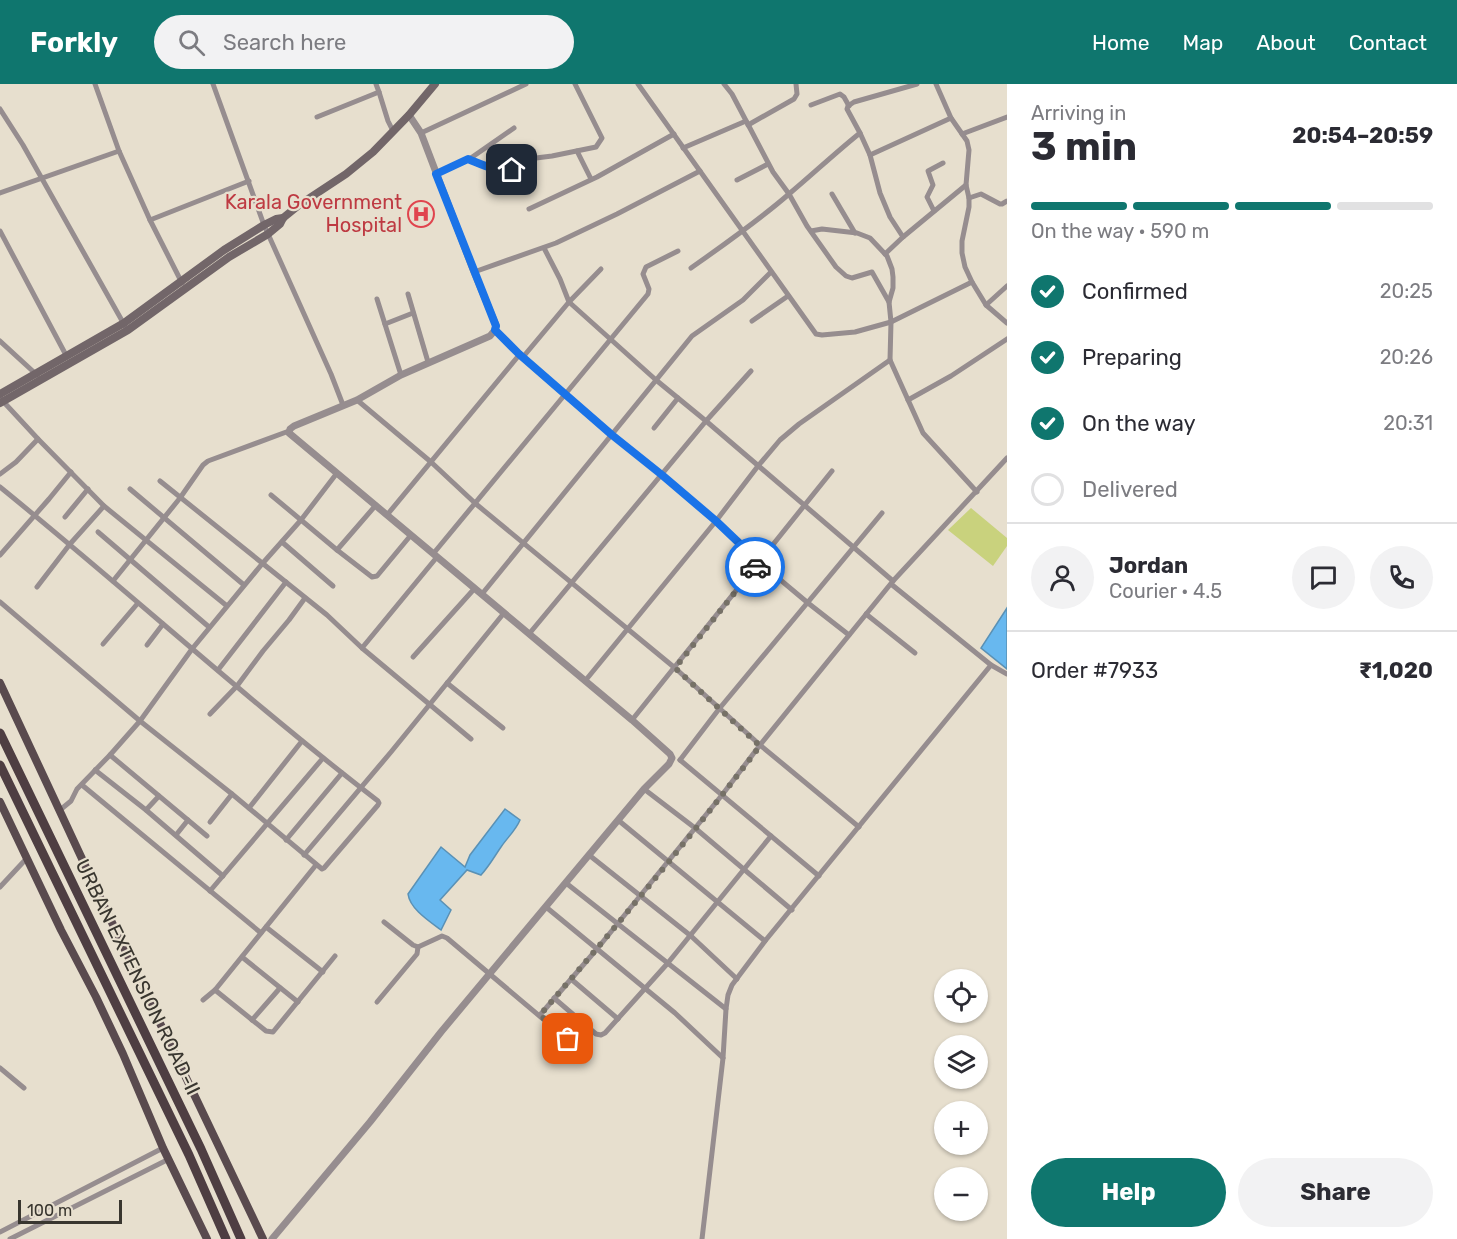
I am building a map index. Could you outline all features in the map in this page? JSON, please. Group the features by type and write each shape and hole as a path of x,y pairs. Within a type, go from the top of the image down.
{"highway":[{"name":"URBAN EXTENSION ROAD-II","path":"0,733 201,1149 241,1239"},
{"name":"URBAN EXTENSION ROAD-II","path":"0,765 189,1155 226,1239"}],"main road":[{"path":"183,284 268,234 299,205 346,174 373,152 435,84"},
{"path":"1,399 36,373 68,360 126,327 224,250 264,225 283,218"},
{"path":"1,399 42,380 68,360"},
{"path":"0,682 263,1239"},
{"path":"0,802 123,1054 163,1148 207,1239"}],"street":[{"path":"96,84 119,151 150,220 183,284"},
{"path":"213,84 264,225 343,405"},
{"path":"375,84 393,131"},
{"path":"421,133 526,84"},
{"path":"468,159 503,171 517,168 536,158 596,147 602,138 575,84"},
{"path":"638,84 788,296 819,335 855,332 891,322 972,282"},
{"path":"724,84 732,94 772,172 789,194 836,267 852,278 872,272 889,302"},
{"path":"683,148 747,123 794,99 797,94 796,84"},
{"path":"849,105 917,84"},
{"path":"936,84 951,118 967,141 969,150 966,185 969,207 962,241 965,267 986,304 1007,323"},
{"path":"317,117 379,92"},
{"path":"811,105 840,94 844,97 849,105 847,109 870,155 880,193 890,217 903,237"},
{"path":"0,109 126,327"},
{"path":"113,581 208,461 289,431 294,426 357,400 428,362 490,336 495,330 496,326 421,133 409,115"},
{"path":"962,134 1007,117"},
{"path":"870,155 951,118"},
{"path":"436,174 468,159 514,128"},
{"path":"691,268 789,194 860,133"},
{"path":"529,208 591,179 674,134"},
{"path":"0,193 119,151"},
{"path":"577,152 591,179"},
{"path":"934,212 927,198 933,185 928,171 943,163"},
{"path":"736,180 768,164"},
{"path":"474,272 556,243 700,171"},
{"path":"150,220 249,181"},
{"path":"885,254 966,185"},
{"path":"969,198 981,194 1000,204 1007,201"},
{"path":"832,195 855,233"},
{"path":"811,231 822,229 855,233 870,238 885,254 893,277 889,302 890,360 923,433 977,492"},
{"path":"0,231 68,360"},
{"path":"544,248 569,302 656,380 804,504 892,582 991,665 1007,674"},
{"path":"362,648 476,504 648,294 649,289 643,274 646,267 678,251"},
{"path":"387,515 521,355 601,269"},
{"path":"482,594 692,336 742,300 771,272"},
{"path":"986,304 1007,286"},
{"path":"408,294 428,362"},
{"path":"752,321 788,296"},
{"path":"377,299 401,375"},
{"path":"385,324 413,314"},
{"path":"495,330 612,435 716,521 759,562 849,635"},
{"path":"908,400 951,376 1007,339"},
{"path":"0,341 42,380"},
{"path":"585,681 780,440 890,360"},
{"path":"529,634 706,421 751,371"},
{"path":"654,428 678,398"},
{"path":"1,399 104,506 227,606"},
{"path":"357,400 431,462 476,504 675,668 760,746 859,827"},
{"path":"289,431 292,436 632,720 672,758 680,760 819,876"},
{"path":"0,474 38,440"},
{"path":"540,1015 618,924 892,582 1007,458"},
{"path":"632,720 832,471"},
{"path":"0,555 71,472"},
{"path":"60,810 71,801 77,789 140,721 209,627 301,520 337,473"},
{"path":"160,481 327,615 362,648 471,739"},
{"path":"0,487 302,741 378,801 378,805 322,869 140,721 0,602"},
{"path":"65,517 88,489"},
{"path":"130,489 244,585"},
{"path":"271,495 372,577 377,576 411,535"},
{"path":"338,550 376,505"},
{"path":"37,587 69,544 104,506"},
{"path":"680,760 719,709 882,513"},
{"path":"98,532 209,627"},
{"path":"282,542 333,586"},
{"path":"218,670 286,582"},
{"path":"413,657 475,588"},
{"path":"210,714 237,686 305,598"},
{"path":"103,644 138,603"},
{"path":"304,855 504,613"},
{"path":"866,614 915,653"},
{"path":"147,645 163,624"},
{"path":"702,1239 723,1058 726,1009 732,985 765,941 991,665"},
{"path":"447,683 503,728"},
{"path":"249,808 302,741"},
{"path":"110,755 207,836"},
{"path":"210,891 323,758"},
{"path":"272,1239 370,1122 441,1032 672,758"},
{"path":"95,770 176,835 222,876"},
{"path":"286,840 342,773"},
{"path":"82,785 261,933"},
{"path":"644,789 695,828 792,910"},
{"path":"210,822 232,794"},
{"path":"146,810 159,796"},
{"path":"176,835 188,820"},
{"path":"618,820 765,941"},
{"path":"554,998 596,1034 605,1033 691,936 771,836"},
{"path":"589,855 691,936 737,979"},
{"path":"0,887 27,858"},
{"path":"203,1000 215,990 316,865"},
{"path":"566,883 726,1009"},
{"path":"546,908 675,1013 723,1058"},
{"path":"384,922 418,947"},
{"path":"266,927 323,972"},
{"path":"418,947 444,936 581,1051"},
{"path":"377,1002 417,954 418,947"},
{"path":"215,990 266,1031 273,1032 335,956"},
{"path":"242,957 298,1002"},
{"path":"571,979 618,1019"},
{"path":"252,1020 280,988"},
{"path":"0,1068 24,1088"},
{"path":"0,1232 163,1148"},
{"path":"10,1239 169,1159"}],"green space":[{"path":"971,508 1007,538 1007,546 993,566 948,530"}],"water":[{"path":"1007,608 1007,669 981,648"},
{"path":"505,809 520,820 518,824 481,875 467,870 440,900 451,910 441,930 416,910 408,894 441,847 465,867 470,855"}],"way so far":[{"path":"568,1039 540,1015 597,949 760,746 675,668 755,567"}],"place":[{"name":"Karala Government Hospital","path":"421,214"}],"route":[{"path":"512,170 495,170 468,159 436,174 496,326 495,330 519,354 612,435 716,521 759,562 755,567"}]}
